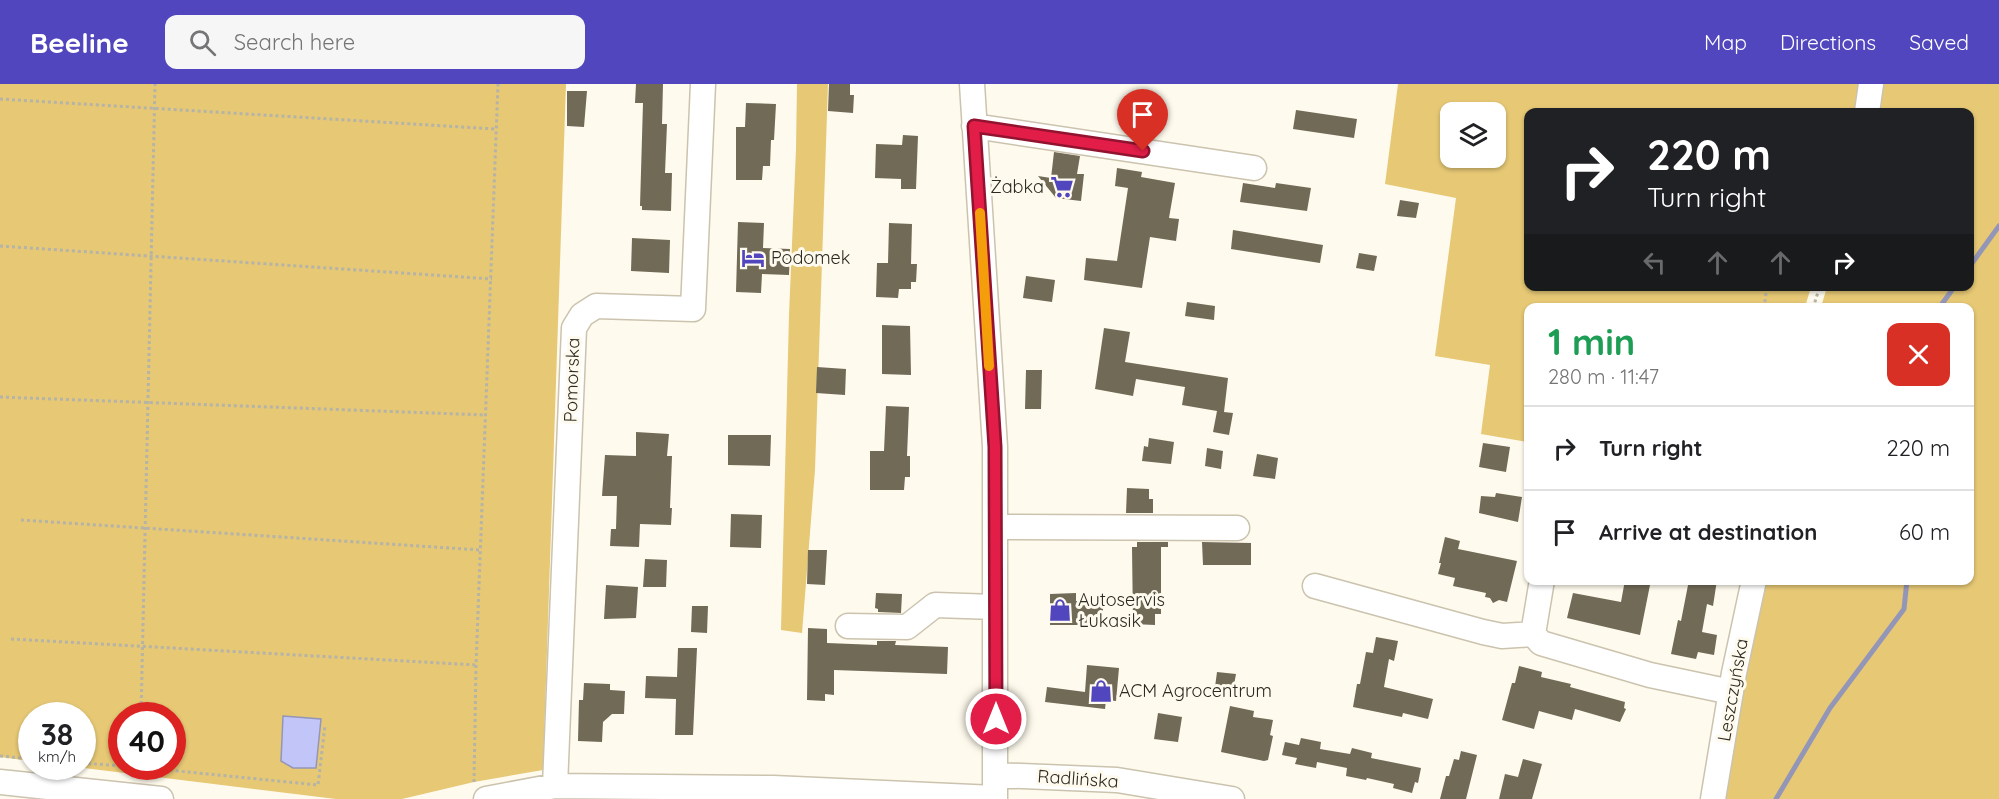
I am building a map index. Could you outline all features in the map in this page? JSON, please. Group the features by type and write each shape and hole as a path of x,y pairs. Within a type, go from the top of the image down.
{"street":[{"name":"Pomorska","path":"555,786 574,328 582,315 596,306 693,309 703,84"},
{"path":"972,84 995,447 995,791"},
{"path":"1868,108 1871,84"},
{"path":"974,126 1254,168"},
{"path":"996,527 1237,528"},
{"path":"1533,634 1541,585"},
{"name":"Leszczyńska","path":"1713,799 1731,692 1753,585"},
{"path":"1315,586 1483,632 1502,636 1533,634"},
{"path":"848,626 907,627 935,605 995,607"},
{"path":"1533,634 1541,643 1558,650 1678,682 1731,692"},
{"name":"Radlińska","path":"480,791 555,786 773,794 995,791 1117,780 1232,799"},
{"path":"0,782 161,799"}],"path":[{"path":"141,702 155,84"},
{"path":"480,791 476,665 498,84"},
{"path":"0,99 496,129"},
{"path":"0,246 492,279"},
{"path":"0,397 486,414"},
{"path":"21,520 481,550"},
{"path":"10,639 476,665"},
{"path":"186,772 318,785 325,725"},
{"path":"0,756 18,758"}],"shaded area":[{"path":"0,84 566,84 543,770 474,782 402,799 336,799 182,780 186,780 186,702 108,702 108,771 96,769 96,702 18,702 18,759 0,757"},
{"path":"797,84 828,84 815,470 802,633 781,630"},
{"path":"1398,84 1862,84 1859,108 1524,108 1524,291 1810,291 1806,303 1524,303 1524,441 1481,434 1490,365 1435,356 1456,198 1385,184"},
{"path":"1879,84 1999,84 1999,799 1721,799 1761,585 1974,585 1974,303 1822,303 1826,291 1974,291 1974,108 1876,108"}],"water":[{"path":"283,716 321,719 316,768 293,768 281,761"}],"building":[{"path":"636,84 663,84 662,124 667,124 665,173 672,173 671,211 642,210 640,206 643,103 635,103"},
{"path":"829,84 850,84 850,95 854,95 853,113 828,111"},
{"path":"567,91 587,91 584,127 567,126"},
{"path":"746,103 776,104 770,166 763,166 762,180 736,180 736,127 745,127"},
{"path":"1296,110 1357,119 1354,138 1293,129"},
{"path":"903,135 918,136 916,189 901,189 901,179 875,178 876,144 902,145"},
{"path":"1054,152 1080,156 1077,174 1084,174 1081,201 1056,198 1038,176 1051,178"},
{"path":"1117,168 1142,172 1141,177 1175,183 1169,218 1179,219 1176,241 1150,237 1142,288 1084,280 1086,258 1117,261 1128,188 1115,186"},
{"path":"1243,183 1275,188 1276,183 1311,188 1307,211 1240,202"},
{"path":"1400,200 1419,203 1416,218 1397,216"},
{"name":"Podomek","path":"738,222 764,223 763,248 790,249 789,275 762,274 761,293 736,292"},
{"path":"889,223 912,224 911,264 917,264 916,282 911,282 911,289 899,289 898,298 876,297 877,263 888,263"},
{"path":"1233,230 1323,245 1320,263 1231,249"},
{"path":"632,238 670,240 669,273 631,271"},
{"path":"1359,253 1377,256 1374,271 1356,268"},
{"path":"1026,276 1055,280 1052,302 1023,298"},
{"path":"1187,302 1215,306 1214,320 1185,316"},
{"path":"882,325 910,326 911,375 882,374"},
{"path":"1104,328 1130,332 1125,362 1228,378 1224,412 1233,413 1229,435 1213,432 1217,411 1182,405 1185,387 1136,379 1133,396 1095,389"},
{"path":"817,367 846,369 845,395 816,393"},
{"path":"1026,370 1042,370 1041,409 1025,409"},
{"path":"886,406 909,407 907,456 910,456 910,477 905,477 904,490 870,490 870,451 884,451"},
{"path":"636,432 669,434 667,456 672,456 671,525 640,524 639,547 610,546 611,529 616,529 617,496 602,496 605,455 636,456"},
{"path":"728,435 771,435 770,466 728,465"},
{"path":"1149,438 1174,442 1171,464 1142,461 1144,446 1148,447"},
{"path":"1483,443 1510,447 1506,472 1479,467"},
{"path":"1207,448 1223,451 1221,469 1205,466"},
{"path":"1257,454 1278,458 1275,479 1253,476"},
{"path":"1127,488 1149,489 1149,499 1153,499 1153,513 1126,513"},
{"path":"1496,493 1522,497 1518,522 1479,513 1481,496 1495,497"},
{"path":"731,514 762,515 761,548 730,547"},
{"path":"1445,537 1460,541 1458,549 1517,561 1507,602 1499,600 1493,603 1490,598 1485,597 1486,593 1453,586 1455,578 1438,574"},
{"path":"1137,542 1168,542 1168,547 1161,547 1161,614 1155,614 1155,625 1133,624 1132,547 1137,547"},
{"path":"1202,542 1251,543 1251,565 1203,565"},
{"path":"808,550 827,550 825,585 807,584"},
{"path":"645,559 667,560 666,587 643,587"},
{"path":"606,585 638,587 636,618 604,619"},
{"path":"1624,585 1650,585 1640,635 1567,618 1573,593 1621,602"},
{"path":"1688,585 1716,585 1713,606 1707,604 1702,632 1717,635 1714,655 1698,652 1696,659 1671,654 1678,620 1681,621"},
{"path":"876,593 902,594 901,613 878,612 875,608"},
{"path":"1076,593 1076,601 1103,601 1103,625 1050,625 1050,594"},
{"path":"692,606 708,606 707,633 691,632"},
{"path":"808,628 827,629 827,643 877,645 877,641 896,641 895,645 948,647 947,674 834,670 834,695 825,694 825,701 807,700"},
{"path":"1376,637 1398,641 1394,661 1389,659 1384,687 1433,699 1428,719 1403,713 1402,717 1353,707 1366,652 1373,653"},
{"path":"678,648 697,648 693,735 675,735 676,699 645,698 646,676 677,677"},
{"name":"ACM Agrocentrum","path":"1087,665 1119,668 1116,701 1106,700 1105,709 1045,702 1047,687 1085,692"},
{"path":"1519,666 1542,672 1541,677 1571,684 1570,687 1625,702 1624,708 1626,709 1620,722 1575,709 1572,720 1539,711 1534,729 1502,720"},
{"path":"1217,672 1236,674 1233,690 1215,687"},
{"path":"584,683 610,684 610,690 625,691 624,714 612,714 603,722 602,742 578,741 579,700 583,700"},
{"path":"1230,706 1254,711 1253,717 1273,720 1270,735 1273,736 1268,760 1221,752"},
{"path":"1158,713 1182,717 1178,742 1154,739"},
{"path":"1301,738 1321,742 1320,749 1350,754 1352,748 1372,753 1371,758 1421,768 1418,783 1415,782 1412,793 1393,788 1394,784 1346,776 1347,768 1317,762 1316,768 1295,764 1297,758 1282,755 1285,742 1299,745"},
{"path":"1461,751 1477,755 1466,799 1440,799 1446,776 1449,776 1454,759 1459,760"},
{"path":"1523,759 1542,764 1532,799 1499,799 1505,774 1518,777"}],"waterway":[{"path":"1974,260 1999,226"},
{"path":"1943,303 1951,291"},
{"path":"1776,799 1830,708 1904,609 1906,585"}],"slow traffic":[{"path":"980,213 989,366"}],"place":[{"name":"Żabka","path":"1062,187"},
{"name":"Podomek","path":"753,258"},
{"name":"Autoservis Łukasik","path":"1060,610"},
{"name":"ACM Agrocentrum","path":"1101,691"}],"route":[{"path":"996,719 995,447 974,126 1143,151"}]}
